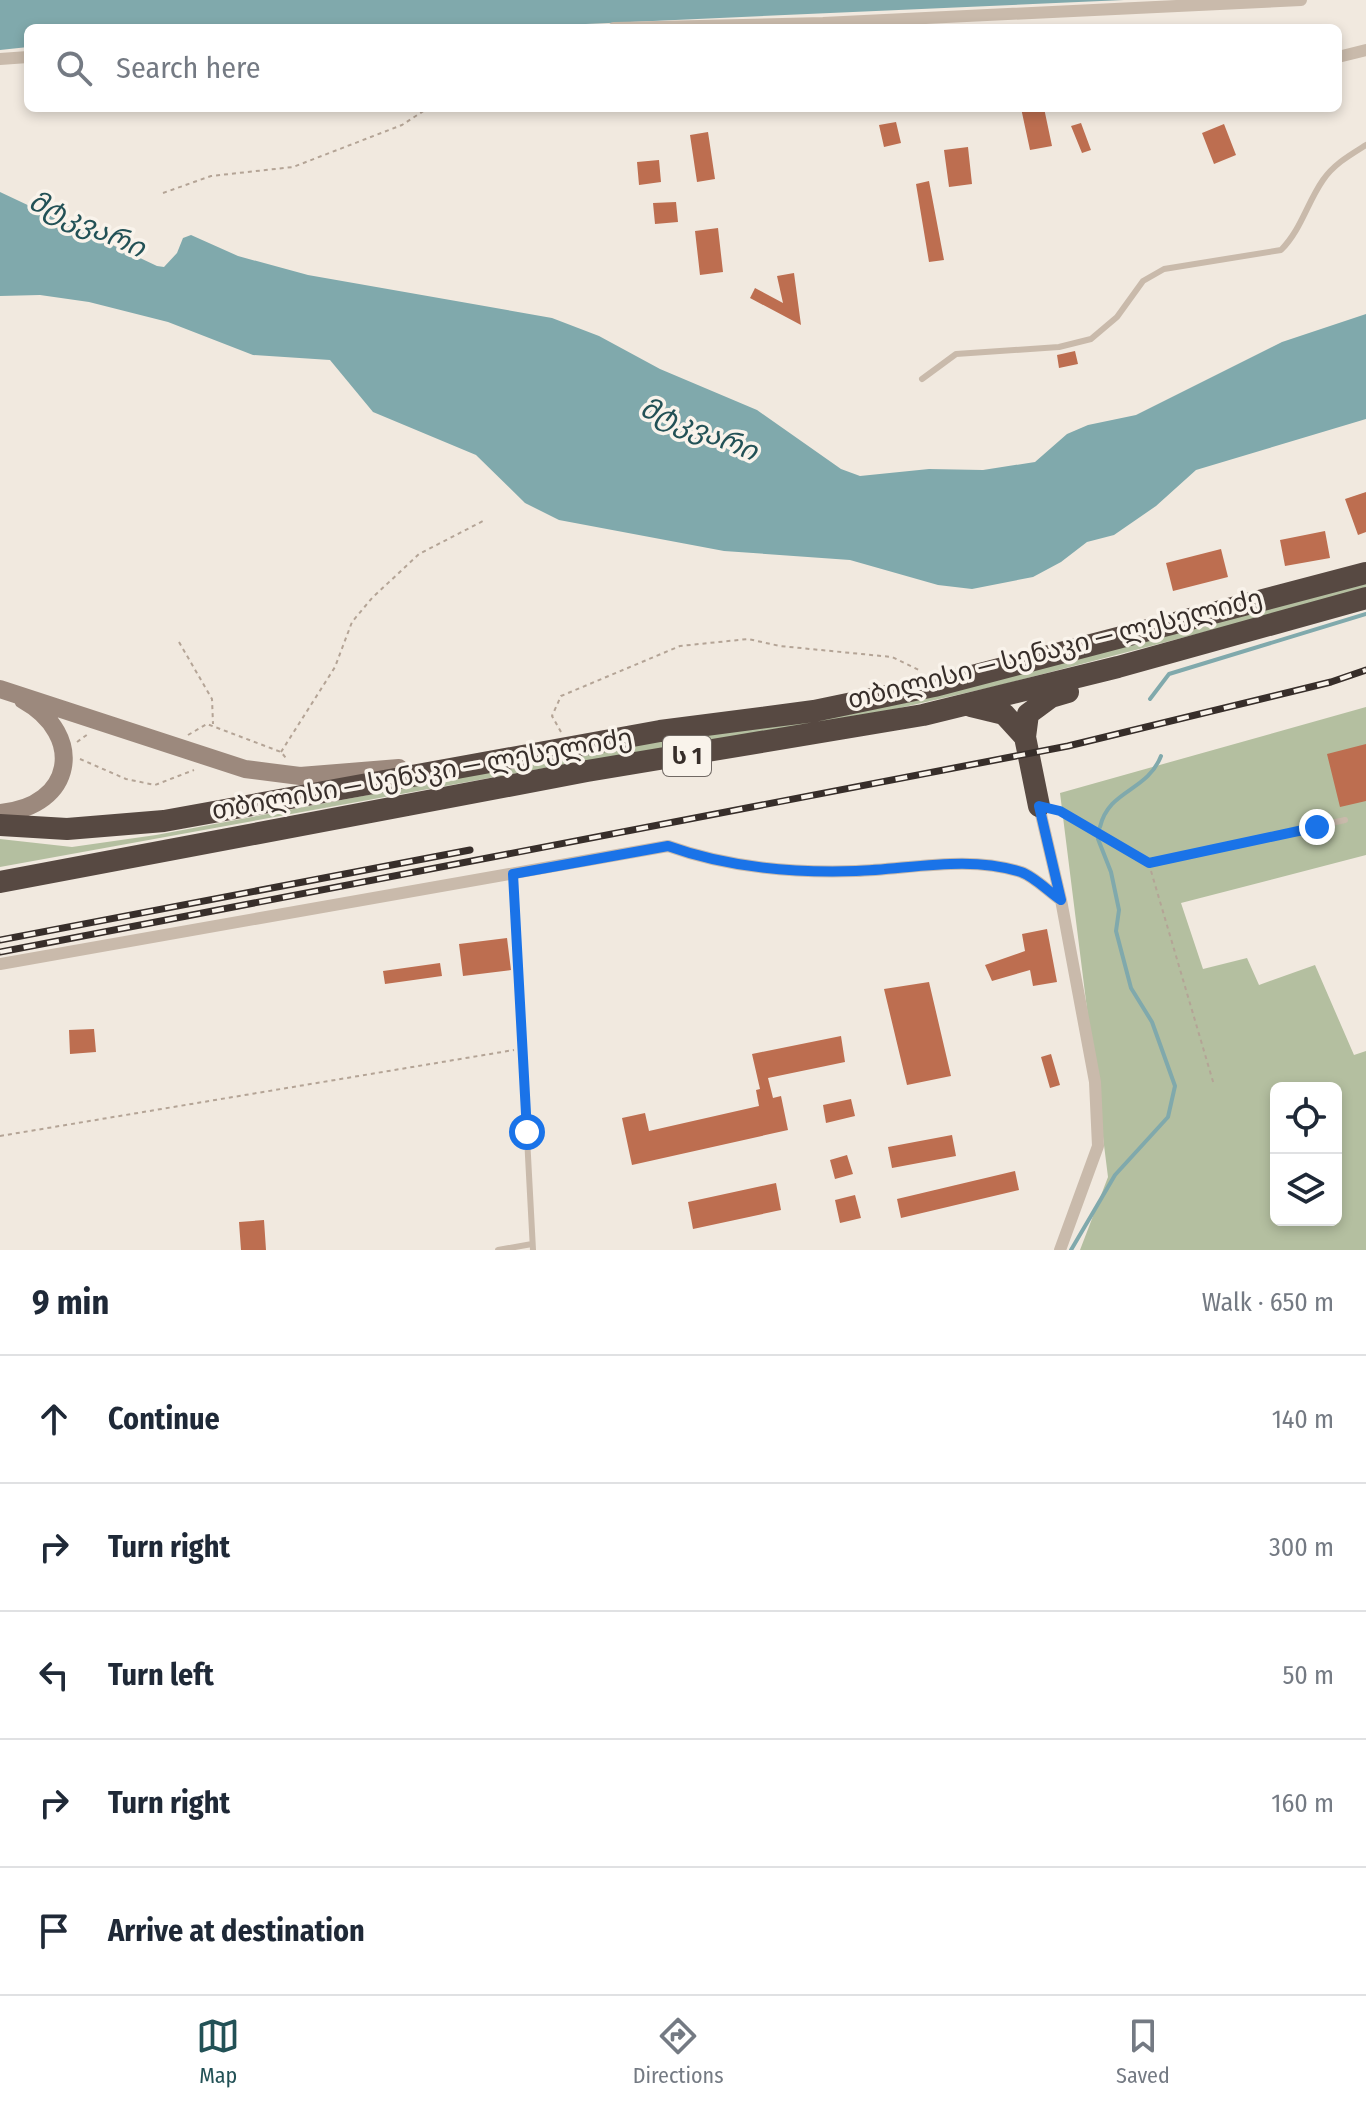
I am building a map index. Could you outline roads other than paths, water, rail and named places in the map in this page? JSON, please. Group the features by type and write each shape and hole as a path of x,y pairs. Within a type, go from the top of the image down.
{"highway":[{"name":"თბილისი — სენაკი — ლესელიძე","path":"0,825 67,829 164,821 660,731 814,711 934,686 1366,573"},
{"name":"თბილისი — სენაკი — ლესელიძე","path":"0,882 587,771 765,744 966,705 1118,667 1366,598"},
{"path":"1039,806 1025,737 1028,714 1051,697 1097,684 1118,667"},
{"path":"966,705 1004,714 1025,737"}],"main road":[{"path":"1,689 245,769 300,776 515,759"},
{"path":"0,813 26,808 46,796 60,778 63,753 53,723 33,707 1,689"}],"street":[{"path":"861,24 1301,0"},
{"path":"1342,56 1366,50"},
{"path":"0,59 24,57"},
{"path":"1039,806 1061,900 1095,1082 1098,1146 1060,1250"},
{"path":"0,964 668,846 691,855 759,866 853,871 984,863 1025,873 1061,900"}],"lane":[{"path":"922,379 956,354 1059,347 1091,339 1117,317 1143,281 1164,269 1281,250 1294,238 1328,174 1366,145"},
{"path":"1039,806 1060,811 1149,863 1345,820"},
{"path":"498,1250 532,1247 513,874"}],"water":[{"path":"0,0 1124,0 584,24 24,24 24,47 0,50"},
{"name":"მტკვარი","path":"0,192 157,266 164,267 177,253 183,238 191,235 238,256 308,275 552,318 599,336 660,369 757,410 841,469 860,476 929,469 983,470 1035,462 1067,434 1088,425 1136,415 1282,342 1366,314 1366,419 1196,470 1156,506 1114,535 1087,542 1061,562 1033,577 972,589 938,585 850,560 724,551 559,520 525,503 476,455 373,412 330,360 253,355 168,322 89,302 40,295 0,296"}],"waterway":[{"path":"1150,699 1169,674 1366,614"},
{"path":"1100,827 1111,805 1147,777 1161,756"},
{"path":"1071,1250 1115,1175 1168,1117 1175,1086 1152,1022 1131,988 1116,931 1119,910 1111,872 1098,839"}],"railway":[{"path":"0,952 1068,746 1331,682 1366,670"},
{"path":"0,940 470,850"}]}
